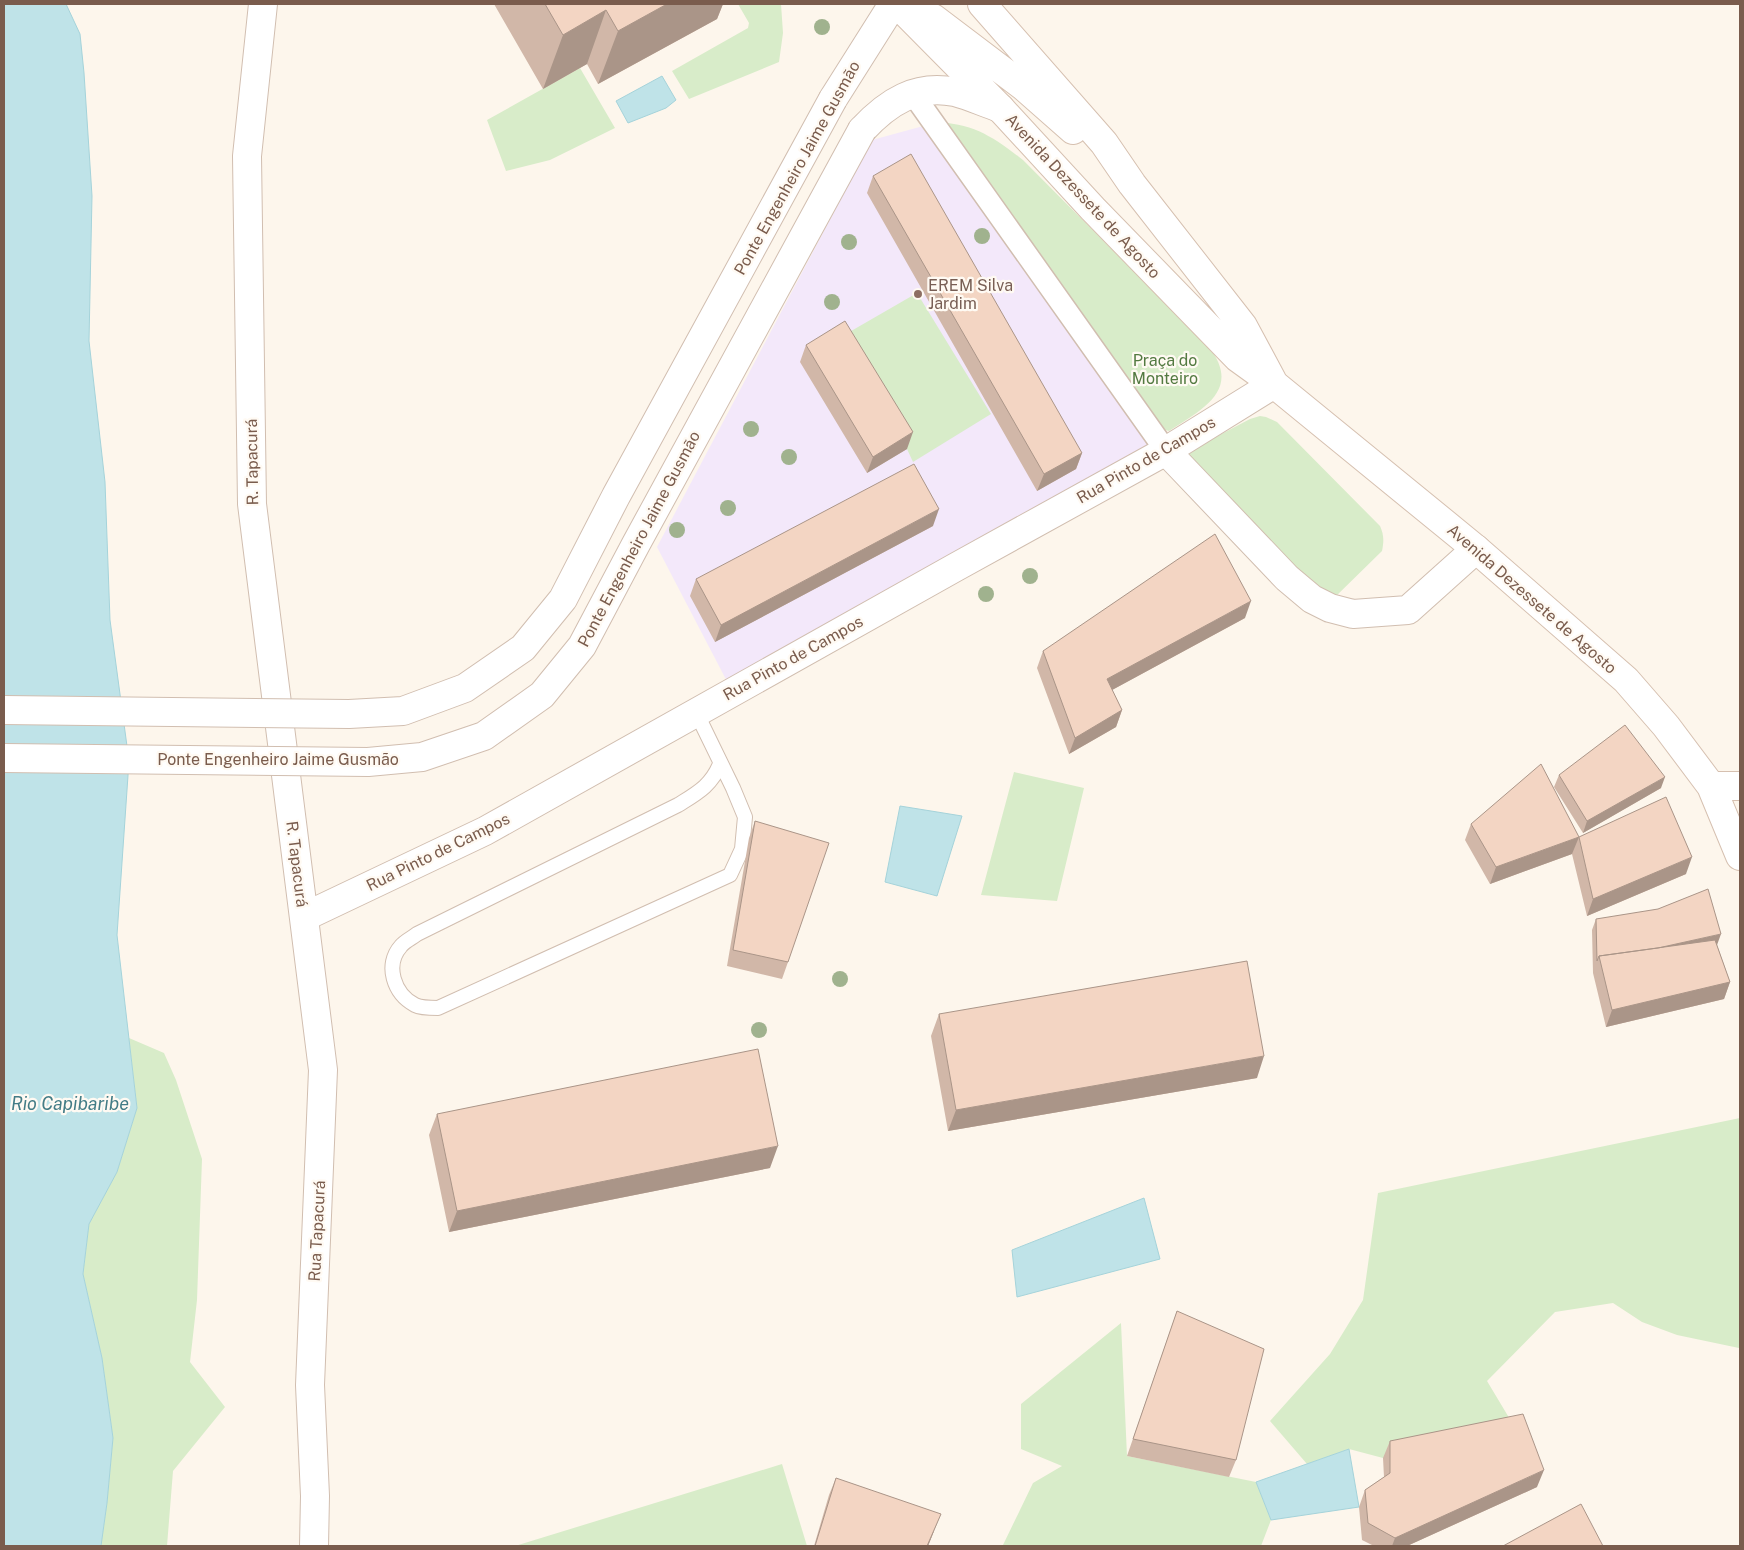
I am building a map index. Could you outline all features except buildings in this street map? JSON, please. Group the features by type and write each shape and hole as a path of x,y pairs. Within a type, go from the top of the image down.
{"street":[{"name":"R. Tapacurá","path":"263,4 247,156 252,504 304,917"},
{"name":"Ponte Engenheiro Jaime Gusmão","path":"4,710 349,714 403,711 465,688 524,648 563,599 616,496 833,99 893,4"},
{"name":"Avenida Dezessete de Agosto","path":"897,4 1000,108 1094,209 1238,358 1274,384 1476,549 1626,680 1666,726 1712,786 1740,856"},
{"path":"902,4 915,8 933,18 1022,86 1076,133 1088,140 1104,143"},
{"name":"Avenida Dezessete de Agosto","path":"982,4 1104,143 1132,184 1244,326 1274,384"},
{"name":"Ponte Engenheiro Jaime Gusmão","path":"4,758 368,762 422,758 484,736 542,695 582,646 862,130 886,107 913,94 927,90 956,92 1000,108"},
{"path":"913,94 1166,451 1287,578 1312,599 1330,608 1353,614 1408,610 1476,549"},
{"name":"Rua Pinto de Campos","path":"304,917 485,830 1166,451 1274,384"},
{"path":"1712,786 1740,786"},
{"name":"Rua Tapacurá","path":"304,917 323,1070 310,1385 314,1546"}],"lane":[{"path":"696,712 745,817 742,849 730,875 438,1008 417,1006 403,997 394,984 392,963 401,946 417,934 700,792 715,776 720,764"}],"shaded area":[{"name":"EREM Silva Jardim","path":"927,125 1154,447 732,691 657,547 872,140"}],"green space":[{"path":"738,4 781,4 783,33 779,62 689,99 672,71 748,28 749,23"},
{"path":"580,68 615,128 550,160 506,171 487,120"},
{"name":"Praça do Monteiro","path":"933,122 960,125 981,132 1023,160 1209,347 1218,362 1221,375 1220,387 1205,406 1169,431 1148,425"},
{"path":"917,293 991,414 913,462 907,449 839,338"},
{"path":"1260,416 1277,422 1380,526 1383,538 1382,551 1331,601 1316,592 1187,455 1193,449 1250,419"},
{"path":"1014,772 1084,788 1057,901 981,895"},
{"path":"129,1038 164,1053 176,1080 202,1159 197,1300 190,1362 225,1407 173,1471 167,1546 101,1546 113,1438 102,1358 83,1274 89,1224 117,1172 137,1108"},
{"path":"1740,1118 1739,1348 1677,1335 1642,1322 1613,1303 1555,1312 1487,1381 1517,1431 1383,1458 1349,1449 1307,1464 1270,1421 1330,1354 1363,1300 1378,1193"},
{"path":"1121,1323 1127,1456 1256,1482 1271,1520 1261,1546 1000,1546 1003,1545 1033,1483 1062,1466 1021,1449 1021,1404"},
{"path":"782,1464 807,1546 515,1546"}],"water":[{"name":"Rio Capibaribe","path":"4,4 66,4 80,34 92,196 89,341 105,482 110,620 129,761 117,935 137,1108 117,1172 89,1224 83,1274 102,1358 113,1438 101,1546 4,1546"},
{"path":"662,76 676,100 666,108 628,123 616,101"},
{"path":"900,806 962,816 937,896 885,882"},
{"path":"1144,1198 1160,1259 1017,1297 1012,1250"},
{"path":"1349,1449 1359,1507 1271,1520 1256,1482"}],"place":[{"name":"EREM Silva Jardim","path":"918,294"}]}
